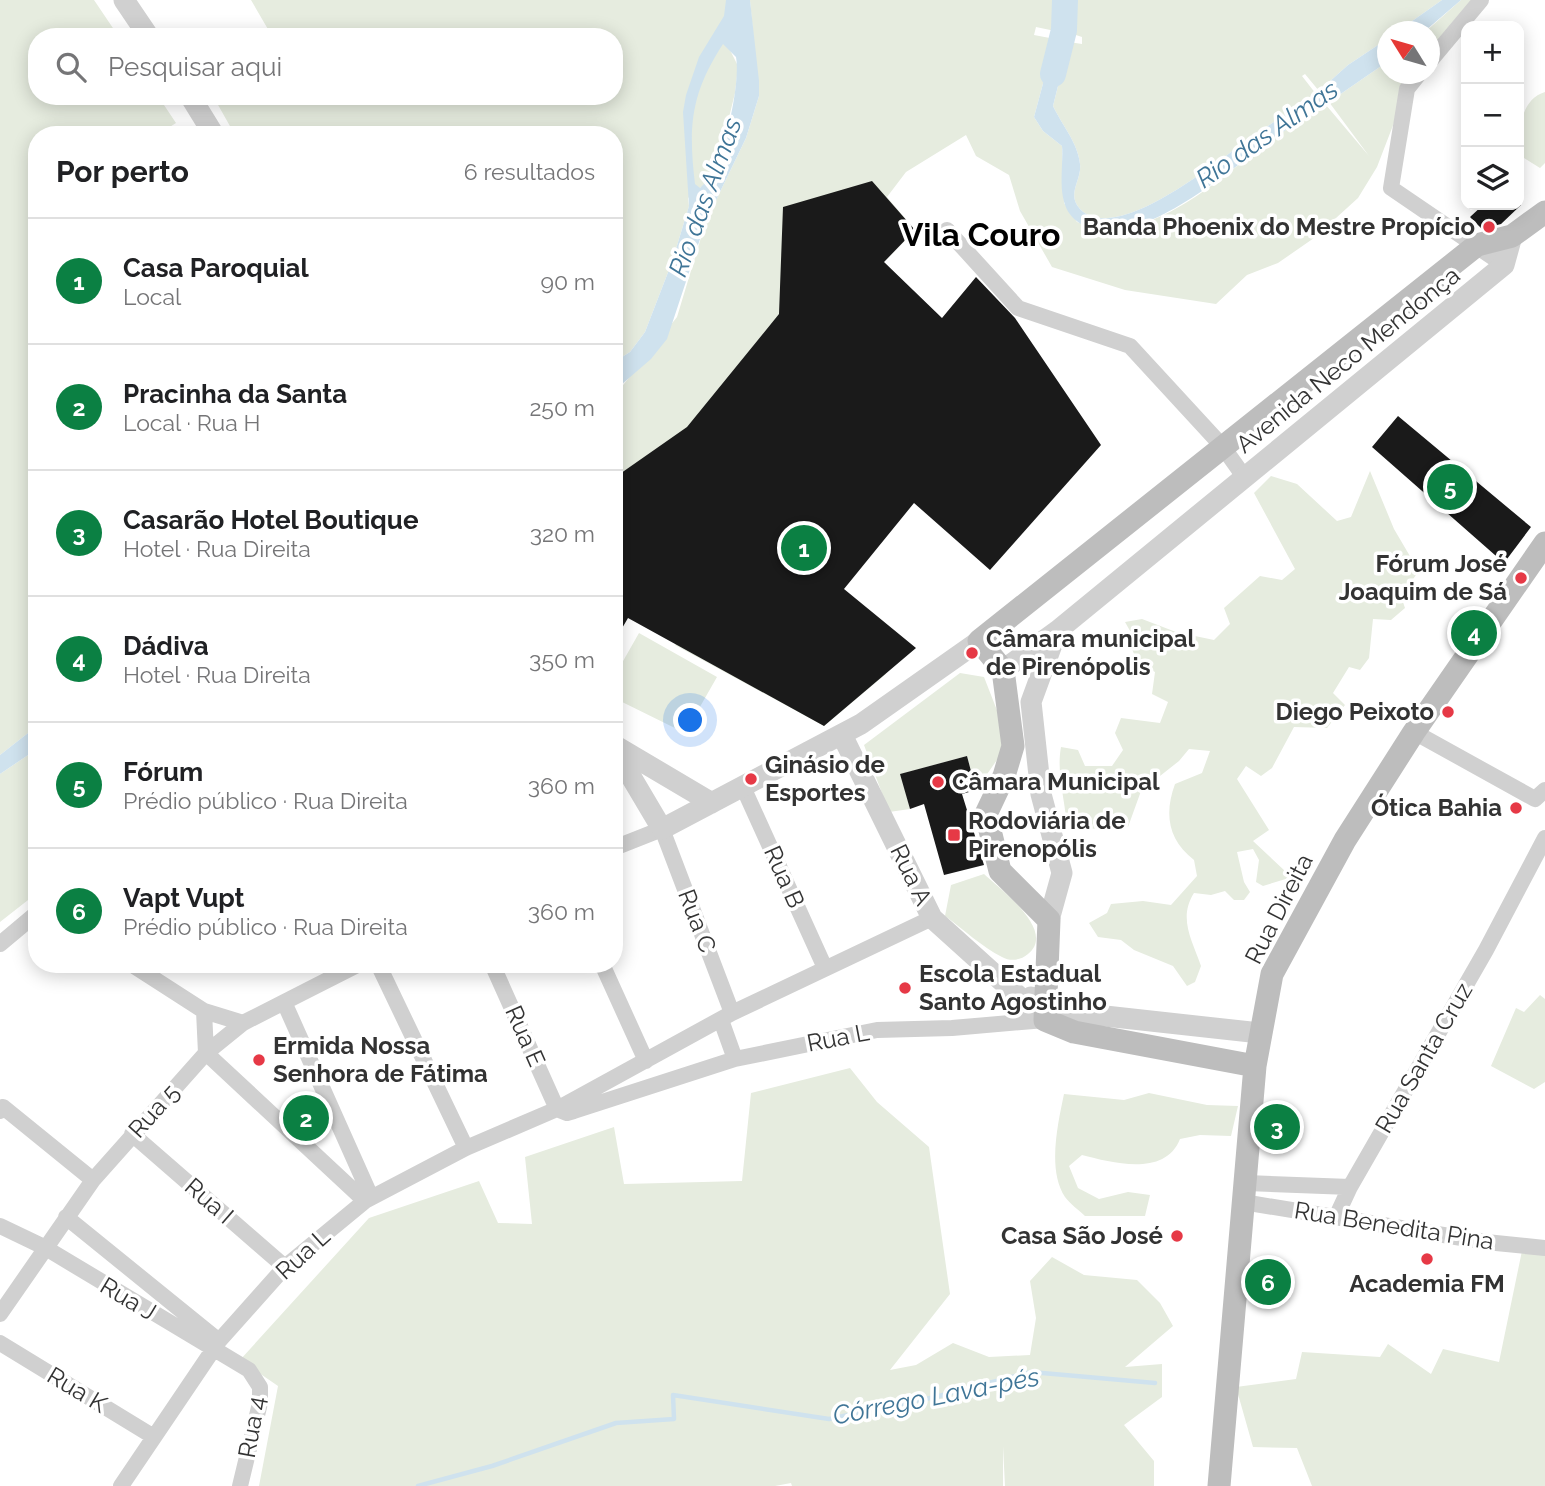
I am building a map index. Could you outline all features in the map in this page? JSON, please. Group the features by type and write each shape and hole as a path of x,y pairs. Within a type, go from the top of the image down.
{"main road":[{"path":"1512,236 1545,212"},
{"name":"Avenida Neco Mendonça","path":"979,642 1477,245 1512,236"},
{"name":"Rua Direita","path":"1219,1486 1255,1066 1272,974 1345,840 1415,732 1545,543"},
{"path":"979,642 1003,670 1013,746 1004,776 986,814 1000,871 1048,920 1046,1011 1074,1032 1255,1066"}],"street":[{"path":"124,0 143,28"},
{"path":"1440,49 1481,0"},
{"path":"1411,84 1407,89 1391,187 1504,265 1512,236"},
{"path":"196,105 208,126"},
{"path":"947,230 1018,308 1130,346 1223,447 1245,478"},
{"name":"Avenida Neco Mendonça","path":"1003,670 1057,631 1504,265"},
{"path":"1048,920 1062,873 1041,794 1031,702 1057,631"},
{"path":"623,844 662,829 842,734 979,642"},
{"path":"1415,732 1542,798"},
{"name":"Rua A","path":"842,734 932,918 1013,991 1046,1011"},
{"path":"623,751 712,803"},
{"path":"623,762 662,829"},
{"name":"Rua B","path":"743,787 825,968"},
{"name":"Rua C","path":"662,829 727,1016 735,1059"},
{"name":"Rua Santa Cruz","path":"1338,1215 1350,1187 1486,950 1545,838"},
{"name":"Rua L","path":"121,1486 216,1346 285,1267 368,1199 466,1148 557,1109 727,1016 932,918"},
{"path":"0,944 28,921"},
{"path":"145,973 204,1011 243,1023"},
{"name":"Rua 5","path":"0,1314 93,1180 206,1054 243,1023 341,973"},
{"path":"382,973 466,1148"},
{"name":"Rua E","path":"496,973 557,1109"},
{"path":"606,973 646,1060"},
{"path":"284,1002 368,1199"},
{"path":"204,1011 206,1054 368,1199"},
{"path":"1046,1011 1260,1033"},
{"name":"Rua L","path":"557,1109 567,1113 735,1059 877,1030 951,1028 1046,1011"},
{"path":"2,1109 93,1180"},
{"name":"Rua I","path":"132,1134 285,1267"},
{"path":"1245,1192 1350,1187"},
{"name":"Rua Benedita Pina","path":"1245,1192 1338,1215 1486,1242 1545,1248"},
{"name":"Rua J","path":"65,1217 216,1346"},
{"name":"Rua J","path":"0,1226 44,1247 216,1346"},
{"name":"Rua K","path":"0,1343 154,1437"},
{"name":"Rua 4","path":"216,1346 249,1370 260,1387 260,1403 240,1486"}],"shaded area":[{"path":"0,0 94,0 113,28 28,28 28,105 164,105 176,123 171,126 28,126 28,733 0,755"},
{"path":"251,0 726,0 728,46 738,66 735,93 719,158 706,183 688,198 689,206 672,262 645,332 630,352 623,356 623,126 230,126 218,105 623,105 623,28 267,28"},
{"path":"750,0 1057,0 1055,31 1036,27 1034,35 1055,39 1034,117 1043,131 1062,146 1064,203 1077,222 1104,228 1130,226 1181,206 1278,135 1326,105 1369,156 1329,102 1377,69 1377,84 1411,84 1377,167 1358,198 1314,238 1278,263 1247,275 1216,304 1125,290 1052,267 1020,211 1009,175 976,156 966,135 906,172 887,197 915,230 884,262 771,586 886,674 824,726 675,645 721,585 623,520 623,385 677,317 706,221 746,138 759,96"},
{"path":"1074,0 1442,0 1412,21 1377,21 1377,46 1348,65 1319,91 1305,74 1302,76 1316,94 1165,197 1116,217 1096,218 1080,209 1074,198 1080,170 1079,156 1053,106 1069,42 1082,44 1082,37 1070,33"},
{"path":"1461,0 1481,0 1440,49 1440,21 1437,21"},
{"path":"1545,92 1545,163 1540,168 1524,158 1524,113 1536,96"},
{"path":"1370,471 1394,529 1414,563 1416,575 1401,596 1405,608 1391,620 1373,619 1369,658 1360,670 1349,667 1333,693 1345,705 1327,728 1294,727 1272,768 1261,776 1246,766 1237,779 1269,830 1253,841 1289,878 1263,886 1256,882 1259,860 1253,849 1237,852 1244,882 1250,892 1244,900 1234,900 1225,891 1211,895 1194,893 1189,902 1187,920 1201,966 1195,982 1187,986 1173,966 1134,950 1121,940 1098,937 1089,923 1107,913 1111,904 1143,901 1171,905 1197,876 1194,860 1174,835 1169,816 1170,806 1175,784 1202,773 1210,751 1189,749 1179,761 1141,791 1128,827 1067,830 1060,767 1061,747 1078,750 1085,766 1112,766 1123,750 1115,733 1121,718 1160,723 1168,702 1152,694 1155,672 1138,663 1131,647 1134,638 1125,622 1142,619 1176,632 1214,640 1230,624 1224,608 1260,576 1282,580 1295,569 1254,493 1271,476 1297,484 1337,521 1351,517"},
{"path":"639,633 717,677 685,733 623,702 623,661"},
{"path":"960,673 984,677 1007,736 999,757 976,790 967,756 901,774 910,809 889,812 864,745"},
{"path":"28,755 28,900 0,922 0,774"},
{"path":"984,874 1023,911 1036,934 1035,945 1022,958 1005,959 945,916 951,885"},
{"path":"1540,995 1545,999 1545,1082 1534,1089 1491,1066 1516,1008 1524,1012"},
{"path":"850,1068 877,1102 929,1147 950,1294 890,1370 916,1365 953,1343 989,1357 1030,1355 1036,1318 1030,1281 1052,1257 1084,1275 1137,1280 1160,1303 1173,1326 1125,1367 1162,1364 1162,1397 1124,1425 1154,1461 1154,1486 1005,1486 1003,1446 1003,1486 792,1486 791,1483 775,1486 259,1486 278,1386 240,1360 369,1218 479,1181 498,1223 532,1224 525,1157 614,1127 624,1184 742,1181 751,1093"},
{"path":"1149,1093 1207,1105 1238,1106 1231,1136 1200,1135 1180,1139 1173,1151 1163,1159 1151,1163 1123,1163 1082,1155 1069,1166 1078,1188 1099,1199 1128,1192 1150,1195 1145,1216 1085,1216 1065,1197 1056,1174 1056,1146 1064,1094 1124,1100"},
{"path":"1523,1246 1545,1250 1545,1486 1312,1486 1297,1448 1253,1447 1236,1387 1296,1379 1302,1352 1380,1357 1388,1344 1431,1374 1443,1349 1499,1362"}],"water":[{"path":"726,0 750,0 759,96 746,138 706,221 667,339 651,359 623,383 623,356 630,352 645,332 672,262 689,206 683,112 699,57 724,16","holes":["723,44 736,57 733,106 723,146 708,179 700,188 695,184 692,145 692,127 698,95"]},
{"path":"1057,0 1074,0 1070,36 1055,31"},
{"path":"1442,0 1461,0 1437,21 1412,21"},
{"path":"1055,39 1069,42 1053,106 1079,156 1080,170 1074,198 1080,209 1096,218 1116,217 1165,197 1316,94 1326,105 1278,135 1179,206 1151,220 1124,229 1099,231 1078,222 1071,215 1063,197 1062,146 1043,131 1034,117"},
{"path":"1377,46 1377,69 1329,102 1319,91 1348,65"},
{"path":"28,733 28,755 0,774 0,755"}],"building":[{"path":"872,181 915,230 884,262 942,318 976,277 1015,318 1101,445 990,570 914,503 844,589 916,648 824,726 628,618 623,627 623,472 687,427 779,314 783,207"},
{"name":"Banda Phoenix do Mestre Propício","path":"1478,210 1516,210 1501,224 1482,229 1470,217"},
{"path":"1398,416 1531,527 1504,563 1372,447"},
{"path":"967,756 976,790 962,794 984,865 944,875 924,804 910,809 900,774"},
{"path":"1253,1260 1288,1265 1282,1305 1249,1300"}],"waterway":[{"name":"Rio das Almas","path":"1053,74 1064,30 1065,0"},
{"name":"Córrego Lava-pés","path":"418,1486 492,1466 616,1423 674,1419 673,1395 829,1419 935,1397 1031,1372 1155,1383"}],"place":[{"name":"Banda Phoenix do Mestre Propício","path":"1489,227"},
{"name":"Fórum","path":"1450,487"},
{"name":"Casa Paroquial","path":"804,548"},
{"name":"Fórum José Joaquim de Sá","path":"1521,578"},
{"name":"Dádiva","path":"1474,633"},
{"name":"Câmara municipal de Pirenópolis","path":"972,653"},
{"name":"Diego Peixoto","path":"1448,712"},
{"name":"Ginásio de Esportes","path":"751,779"},
{"name":"Câmara Municipal","path":"938,782"},
{"name":"Ótica Bahia","path":"1516,808"},
{"name":"Rodoviária de Pirenopólis","path":"954,835"},
{"name":"Escola Estadual Santo Agostinho","path":"905,988"},
{"name":"Ermida Nossa Senhora de Fátima","path":"259,1060"},
{"name":"Pracinha da Santa","path":"306,1118"},
{"name":"Casarão Hotel Boutique","path":"1277,1127"},
{"name":"Casa São José","path":"1177,1236"},
{"name":"Academia FM","path":"1427,1259"},
{"name":"Vapt Vupt","path":"1268,1282"}],"district":[{"name":"Vila Couro","path":"981,235"}]}
